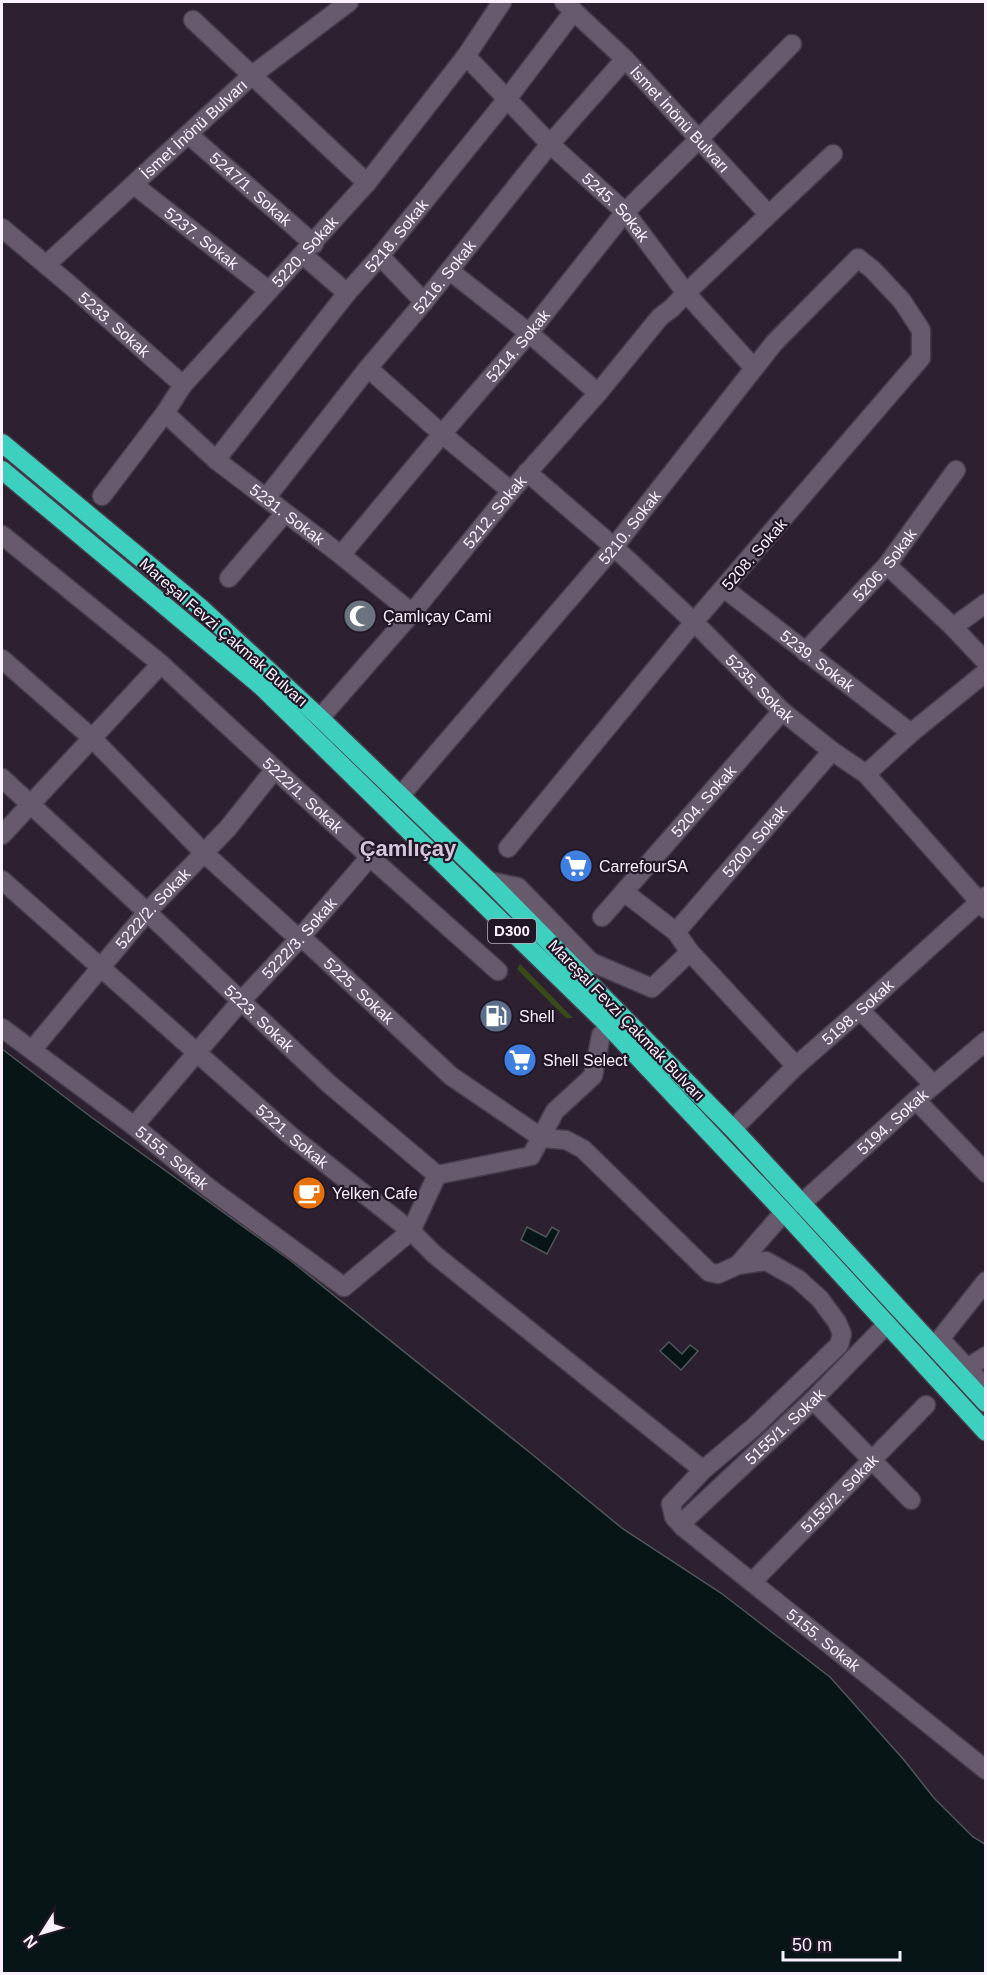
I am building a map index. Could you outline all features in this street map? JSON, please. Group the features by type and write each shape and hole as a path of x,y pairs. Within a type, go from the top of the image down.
{"highway":[{"name":"Mareşal Fevzi Çakmak Bulvarı","path":"2,443 202,609 401,795 563,955 733,1129 986,1403"},
{"name":"Mareşal Fevzi Çakmak Bulvarı","path":"2,470 261,686 604,1021 784,1212 986,1432"}],"street":[{"name":"İsmet İnönü Bulvarı","path":"46,265 251,76 349,2"},
{"name":"5220. Sokak","path":"102,496 165,413 183,385 367,183 466,56 502,2"},
{"name":"İsmet İnönü Bulvarı","path":"569,6 625,59 768,214"},
{"name":"5218. Sokak","path":"216,460 347,293 380,256 507,99 569,6"},
{"path":"194,20 367,183"},
{"name":"5214. Sokak","path":"341,555 441,434 529,333 625,212 792,44"},
{"name":"5245. Sokak","path":"466,56 550,144 625,212 686,293 754,368"},
{"name":"5216. Sokak","path":"266,498 550,144 625,59"},
{"name":"5247/1. Sokak","path":"189,135 308,249 347,293"},
{"name":"5212. Sokak","path":"320,718 412,613 527,472 598,393 660,317 832,154"},
{"name":"5237. Sokak","path":"134,185 268,290"},
{"name":"5233. Sokak","path":"2,228 183,385"},
{"path":"380,256 424,302"},
{"name":"5210. Sokak","path":"401,795 614,547 774,343 858,258"},
{"name":"5208. Sokak","path":"508,848 694,622 921,358 921,330 902,301 873,270 858,258"},
{"path":"450,271 529,333 598,393"},
{"path":"368,368 441,434 512,491"},
{"name":"5231. Sokak","path":"165,413 216,460 341,555 412,613"},
{"name":"5206. Sokak","path":"805,652 887,565 956,470"},
{"name":"5235. Sokak","path":"527,472 614,547 694,622 782,711 832,751 866,774 983,902"},
{"path":"229,578 285,513"},
{"name":"5222/1. Sokak","path":"2,535 161,664 370,857 498,971"},
{"path":"887,565 953,627 986,662"},
{"name":"5239. Sokak","path":"725,588 911,732"},
{"path":"953,627 986,603"},
{"name":"5225. Sokak","path":"2,659 92,738 204,853 299,939 309,944 451,1076 542,1138 566,1140 584,1149 709,1272 718,1274 738,1265"},
{"path":"2,835 161,664"},
{"path":"866,774 911,732 986,672"},
{"name":"5204. Sokak","path":"602,917 782,711"},
{"name":"5200. Sokak","path":"676,932 832,751"},
{"name":"5222/2. Sokak","path":"32,1050 147,912 228,828 275,769"},
{"name":"5223. Sokak","path":"2,778 328,1083 437,1174"},
{"name":"5222/3. Sokak","path":"134,1126 241,1001 299,939 370,857"},
{"name":"5221. Sokak","path":"2,880 291,1136 703,1470"},
{"path":"489,881 518,887 591,962 652,988 690,952"},
{"path":"624,892 676,932 690,952 796,1066"},
{"name":"5198. Sokak","path":"733,1129 796,1066 983,902"},
{"path":"562,932 563,955"},
{"path":"860,1010 934,1085"},
{"name":"5155. Sokak","path":"2,1028 134,1126 209,1188 344,1287 411,1231"},
{"path":"411,1231 437,1174 531,1156 555,1111 593,1076 601,1035"},
{"name":"5194. Sokak","path":"801,1204 916,1100 982,1049"},
{"path":"916,1100 986,1173"},
{"path":"738,1265 784,1212"},
{"path":"703,1470 754,1427 839,1345 842,1334 837,1322 820,1299 798,1279 766,1261 738,1265"},
{"path":"986,1281 940,1339 986,1388"},
{"name":"5155/1. Sokak","path":"684,1527 686,1519 813,1400 887,1324"},
{"path":"967,1368 986,1356"},
{"path":"813,1400 911,1500"},
{"name":"5155/2. Sokak","path":"753,1581 926,1405"},
{"name":"5155. Sokak","path":"703,1470 671,1504 674,1517 986,1770"}],"green space":[{"path":"520,964 573,1018 566,1018 517,969"}],"shaded area":[{"path":"2,1049 91,1117 291,1261 623,1529 721,1593 830,1677 904,1760 934,1798 973,1837 985,1844 985,1973 2,1973"},
{"path":"527,1227 546,1237 552,1227 559,1231 547,1254 521,1240"},
{"path":"669,1342 682,1354 690,1345 698,1351 681,1370 660,1351"}],"place":[{"name":"Çamlıçay Cami","path":"360,616"},
{"name":"CarrefourSA","path":"576,866"},
{"name":"Shell","path":"496,1016"},
{"name":"Shell Select","path":"520,1060"},
{"name":"Yelken Cafe","path":"309,1193"}],"district":[{"name":"Çamlıçay","path":"408,848"}]}
